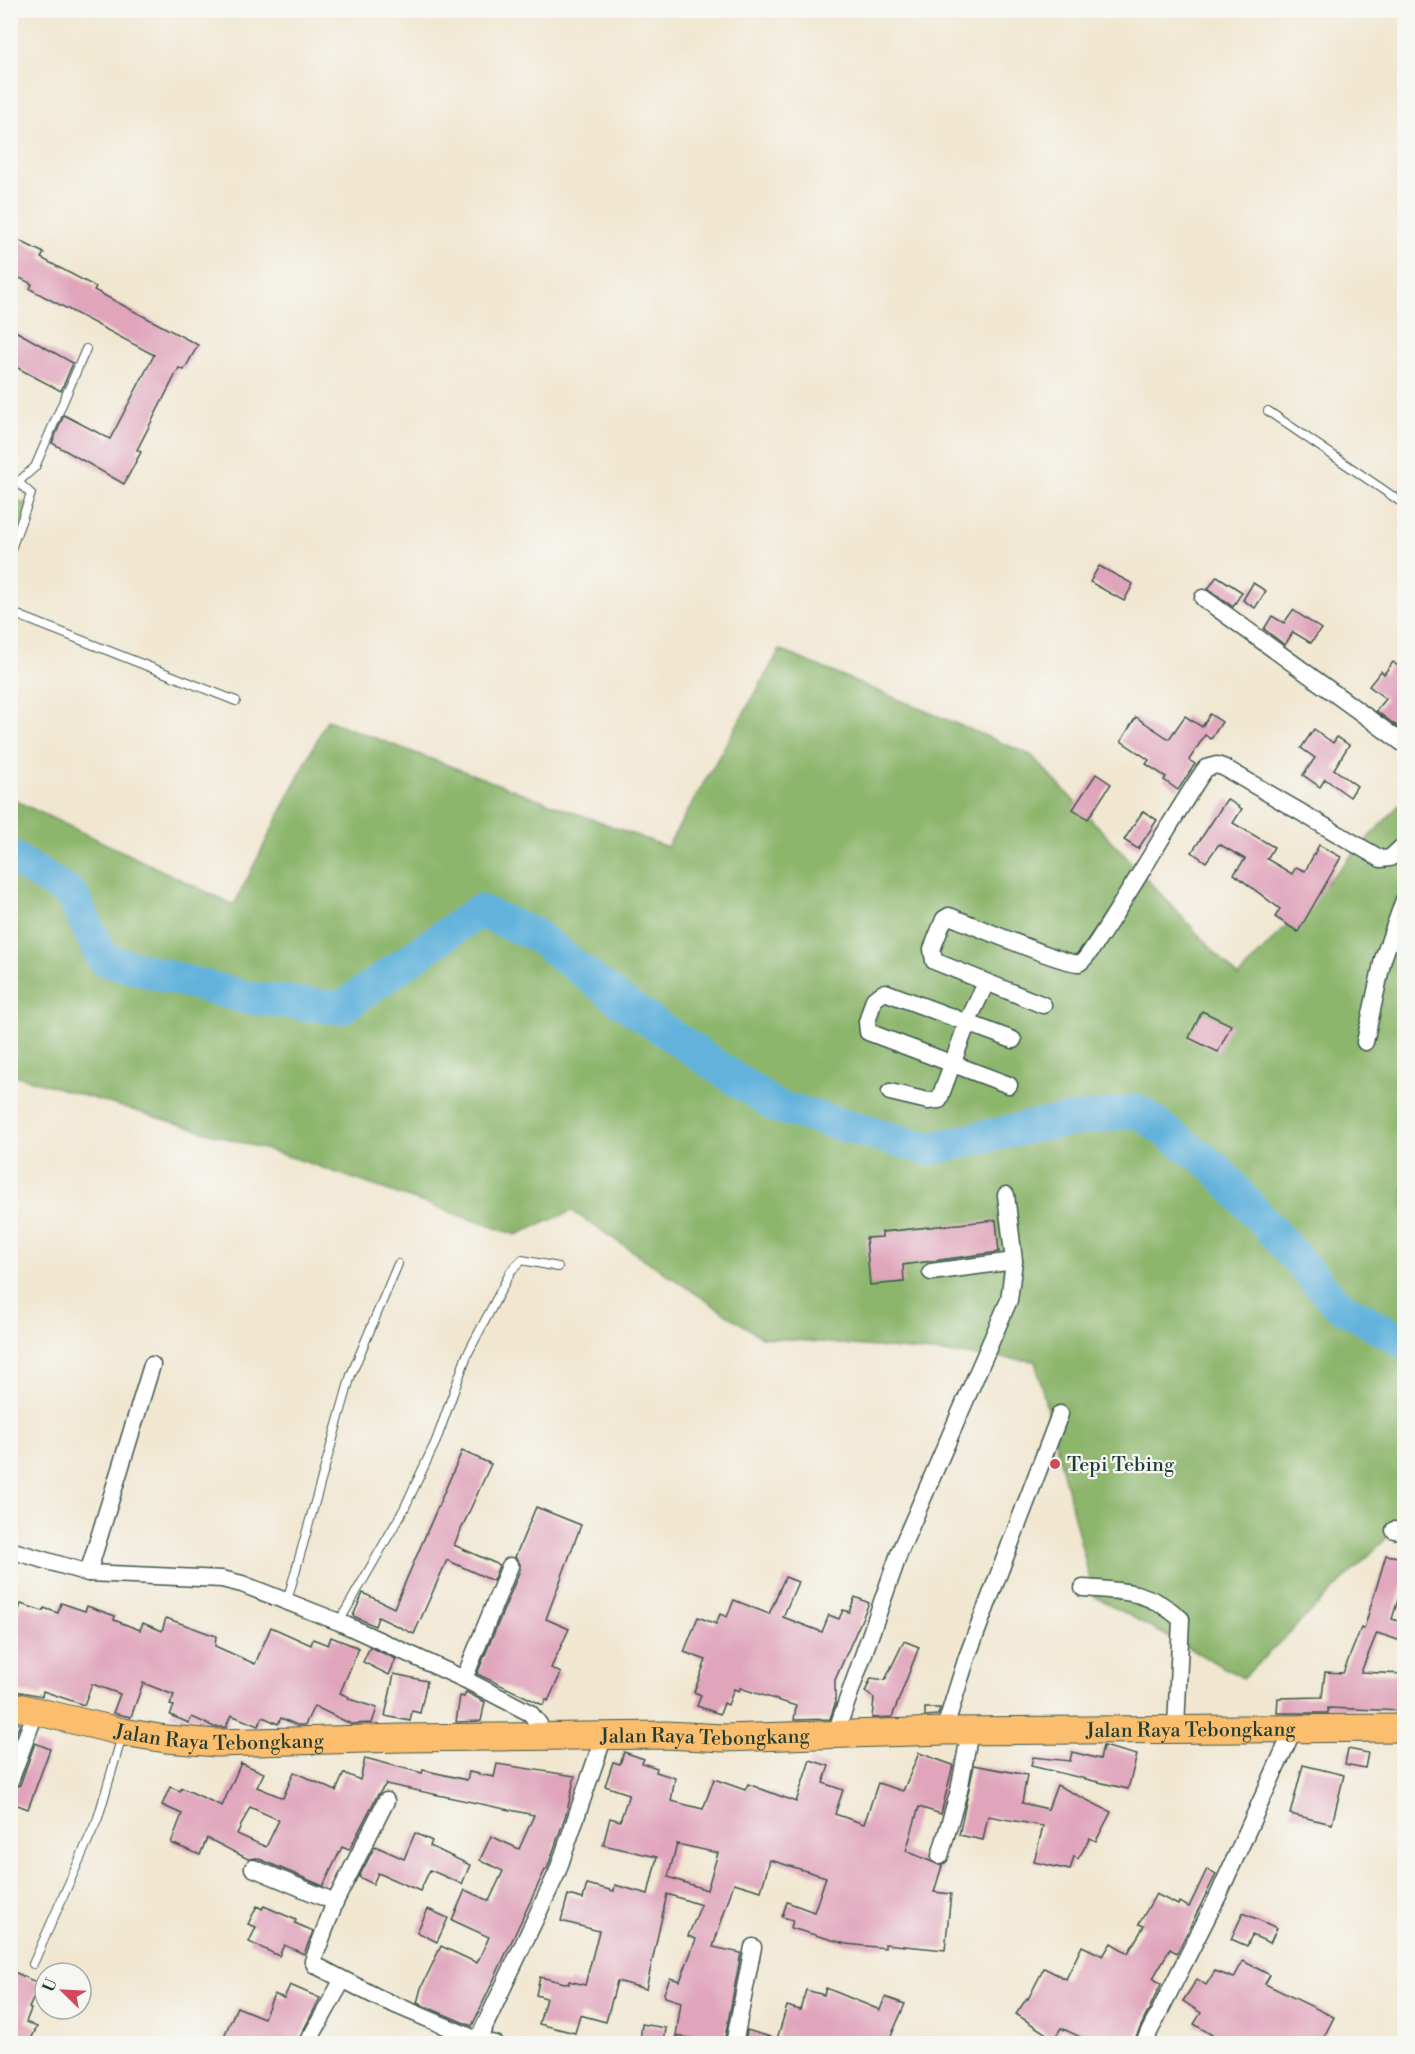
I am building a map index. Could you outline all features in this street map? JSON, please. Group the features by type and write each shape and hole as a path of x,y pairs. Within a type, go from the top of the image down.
{"main road":[{"name":"Jalan Raya Tebongkang","path":"23,1708 123,1732 166,1739 217,1743 1176,1728 1404,1728"}],"street":[{"path":"1203,598 1404,744"},
{"path":"1044,1005 934,961 932,949 944,919 950,916 1056,957 1076,964 1082,963 1095,946 1164,830 1206,768 1217,765 1225,768 1381,859 1390,858 1404,844"},
{"path":"1365,1042 1383,959 1404,900"},
{"path":"890,1092 928,1101 939,1100 968,1021 986,983"},
{"path":"1009,1085 868,1032 867,1022 874,999 885,992 968,1021 1013,1040"},
{"path":"835,1735 900,1551 1004,1316 1009,1299 1014,1261 1006,1196"},
{"path":"931,1272 1014,1261"},
{"path":"88,1573 152,1365"},
{"path":"940,1856 959,1791 957,1731 967,1657 1060,1414"},
{"path":"10,1550 88,1573 232,1581 339,1622 464,1679 530,1713 539,1724 543,1738"},
{"path":"464,1679 510,1566"},
{"path":"1083,1588 1124,1591 1144,1596 1163,1603 1181,1619 1176,1728"},
{"path":"10,1781 23,1708"},
{"path":"1143,2043 1218,1896 1294,1728"},
{"path":"477,2042 557,1873 604,1737"},
{"path":"386,1801 335,1902 313,1961 319,1968 342,1981 477,2042 495,2043"},
{"path":"253,1868 335,1902"},
{"path":"734,2043 753,1947"},
{"path":"307,2043 342,1981"}],"lane":[{"path":"10,552 31,494 14,482 35,467 86,349"},
{"path":"1268,411 1404,504"},
{"path":"10,612 236,701"},
{"path":"339,1622 404,1509 436,1441 466,1355 511,1270 522,1260 558,1267"},
{"path":"287,1601 351,1375 398,1264"},
{"path":"34,1961 98,1818 123,1732"}],"green space":[{"path":"11,498 35,509 11,558"},
{"path":"780,650 1031,755 1238,977 1404,800 1404,1521 1243,1678 1094,1596 1035,1361 761,1337 572,1211 516,1235 297,1159 11,1074 10,798 234,905 327,720 667,847"}],"building":[{"path":"10,236 44,253 41,258 96,287 94,290 198,345 184,370 179,368 137,450 141,452 124,484 52,443 64,415 110,439 154,355 30,289 32,284 10,273"},
{"path":"10,328 73,363 61,391 12,365 10,369"},
{"path":"1099,566 1133,584 1124,601 1090,582"},
{"path":"1217,576 1242,592 1233,607 1208,589"},
{"path":"1253,583 1266,591 1255,608 1243,600"},
{"path":"1293,610 1321,629 1311,643 1293,632 1285,645 1264,629 1272,616 1284,623"},
{"path":"1393,662 1404,671 1404,731 1376,711 1386,699 1369,686 1381,671 1384,674"},
{"path":"1210,714 1222,722 1211,739 1205,735 1189,760 1195,764 1178,790 1164,780 1166,777 1146,764 1149,760 1121,741 1136,717 1169,739 1185,716 1202,727"},
{"path":"1314,729 1333,743 1337,737 1349,745 1334,769 1357,786 1350,797 1325,779 1320,787 1303,775 1315,758 1301,748"},
{"path":"1096,774 1111,784 1088,819 1073,809"},
{"path":"1227,799 1242,809 1233,823 1274,847 1267,859 1292,874 1296,867 1305,871 1319,845 1341,857 1298,932 1275,917 1280,909 1234,874 1245,859 1219,844 1206,862 1192,852"},
{"path":"1143,811 1157,820 1138,849 1124,840"},
{"path":"1202,1011 1231,1025 1218,1052 1189,1038"},
{"path":"996,1220 999,1252 903,1265 904,1282 870,1285 866,1238 882,1237 882,1232"},
{"path":"462,1451 491,1464 454,1545 499,1565 493,1581 447,1560 414,1634 378,1617 375,1626 353,1616 363,1593 394,1608"},
{"path":"536,1507 581,1525 546,1619 569,1629 551,1668 561,1673 548,1701 546,1699 543,1705 477,1674 520,1570 520,1564 515,1557"},
{"path":"1386,1555 1404,1558 1404,1580 1392,1619 1404,1623 1404,1642 1377,1633 1361,1672 1404,1674 1404,1711 1328,1708 1328,1713 1277,1713 1278,1698 1322,1697 1325,1672 1343,1673 1361,1628 1364,1629"},
{"path":"785,1577 798,1582 783,1617 822,1632 829,1615 839,1619 843,1610 849,1612 855,1597 869,1603 835,1680 835,1704 830,1719 794,1720 796,1706 740,1688 739,1691 734,1689 728,1705 724,1703 720,1714 697,1706 701,1695 694,1692 706,1660 684,1652 698,1617 716,1624 720,1614 727,1617 734,1600 769,1614"},
{"path":"61,1603 85,1611 87,1606 115,1616 114,1620 140,1630 143,1623 162,1631 166,1618 216,1636 215,1646 255,1664 271,1627 311,1645 313,1639 328,1645 331,1637 359,1648 340,1693 349,1699 377,1708 372,1723 351,1724 314,1706 305,1725 297,1725 281,1718 278,1724 263,1717 258,1726 231,1715 226,1727 214,1727 192,1717 189,1723 170,1715 174,1706 170,1705 174,1695 143,1683 131,1717 113,1713 120,1694 92,1684 84,1705 43,1691 42,1696 10,1690 10,1634 21,1604 58,1613"},
{"path":"904,1641 919,1647 892,1717 872,1718 874,1698 865,1692 871,1678 885,1680"},
{"path":"370,1647 396,1659 389,1675 363,1662"},
{"path":"394,1674 427,1681 420,1713 412,1711 410,1721 385,1716"},
{"path":"466,1692 485,1702 481,1721 456,1722 460,1696 464,1697"},
{"path":"925,1708 940,1708 938,1715 925,1716"},
{"path":"14,1722 20,1724 10,1749 10,1731"},
{"path":"35,1743 50,1749 28,1809 10,1802 10,1791 20,1785"},
{"path":"1103,1746 1137,1755 1128,1789 1031,1766 1033,1757 1070,1761 1072,1752 1100,1759"},
{"path":"1348,1749 1368,1753 1365,1768 1345,1764"},
{"path":"624,1752 644,1759 642,1763 657,1768 656,1772 675,1778 671,1801 703,1809 714,1779 745,1790 748,1784 796,1802 810,1760 829,1766 823,1783 843,1790 835,1814 864,1824 878,1783 903,1791 919,1753 953,1765 941,1814 919,1807 906,1851 942,1866 934,1892 951,1894 945,1950 885,1944 885,1948 846,1944 791,1928 793,1920 782,1917 787,1902 814,1912 826,1877 770,1860 761,1891 734,1883 713,1947 741,1953 724,2043 702,2043 702,2040 676,2036 681,2002 665,1997 664,1993 670,1978 680,1981 696,1939 688,1936 701,1905 667,1894 646,1989 617,1981 606,2022 580,2015 575,2033 539,2024 546,1998 536,1995 540,1977 569,1984 569,1981 585,1985 599,1931 561,1921 568,1895 583,1899 587,1884 614,1891 615,1885 648,1894 657,1857 603,1845 610,1818 620,1821 629,1794 605,1786 613,1762 620,1764","holes":["677,1844 718,1853 707,1890 668,1877"]},
{"path":"365,1758 422,1773 423,1770 467,1780 469,1772 494,1777 497,1764 575,1776 567,1811 547,1869 472,2026 417,2003 421,1988 441,1946 477,1963 489,1937 452,1920 465,1890 489,1901 503,1871 480,1860 491,1836 519,1849 534,1815 386,1784 377,1796 349,1850 342,1847 323,1886 257,1858 248,1859 207,1838 200,1855 171,1843 182,1814 162,1805 170,1787 180,1791 182,1788 222,1806 241,1763 264,1773 257,1787 283,1798 294,1772 336,1791 344,1773 360,1780","holes":["250,1807 279,1820 266,1847 237,1834"]},
{"path":"974,1765 1027,1775 1022,1803 1048,1809 1057,1785 1111,1812 1096,1841 1090,1838 1078,1859 1074,1856 1070,1870 1034,1862 1043,1826 988,1816 983,1840 959,1835"},
{"path":"1303,1765 1344,1775 1332,1824 1290,1814"},
{"path":"415,1833 432,1841 430,1846 470,1865 462,1884 430,1870 420,1891 378,1873 373,1884 359,1877 375,1846 404,1859"},
{"path":"1207,1869 1216,1874 1177,1953 1170,1949 1153,1978 1161,1984 1133,2043 1083,2043 1085,2039 1061,2028 1054,2039 1016,2014 1028,1999 1044,1968 1066,1979 1082,1946 1103,1956 1111,1943 1128,1953 1144,1926 1139,1924 1156,1894 1178,1905 1179,1902 1189,1907"},
{"path":"257,1906 262,1909 264,1906 296,1920 295,1923 313,1931 304,1954 284,1945 279,1956 249,1942 256,1927 248,1924"},
{"path":"428,1909 448,1918 437,1942 417,1932"},
{"path":"1243,1913 1277,1928 1270,1943 1252,1935 1247,1946 1231,1939"},
{"path":"1243,1961 1270,1975 1265,1984 1334,2017 1321,2043 1225,2043 1194,2024 1201,2013 1183,2001 1197,1979 1206,1985 1215,1971 1234,1978"},
{"path":"10,1970 33,1981 33,1999 26,2022 37,2027 29,2043 18,2039 16,2043 10,2043"},
{"path":"290,1985 320,1998 297,2043 221,2043 237,2007 264,2018 274,1994 284,1998"},
{"path":"826,1988 880,2010 885,1997 905,2004 888,2043 745,2043 747,2030 777,2039 787,2006 800,2010 806,1990 824,1995"},
{"path":"642,2024 666,2028 664,2043 640,2041"}],"waterway":[{"path":"10,856 72,895 103,959 248,998 341,1008 479,911 535,935 621,1001 775,1106 928,1149 1040,1125 1138,1111 1215,1167 1336,1303 1404,1342"}],"place":[{"name":"Tepi Tebing","path":"1055,1464"}]}
